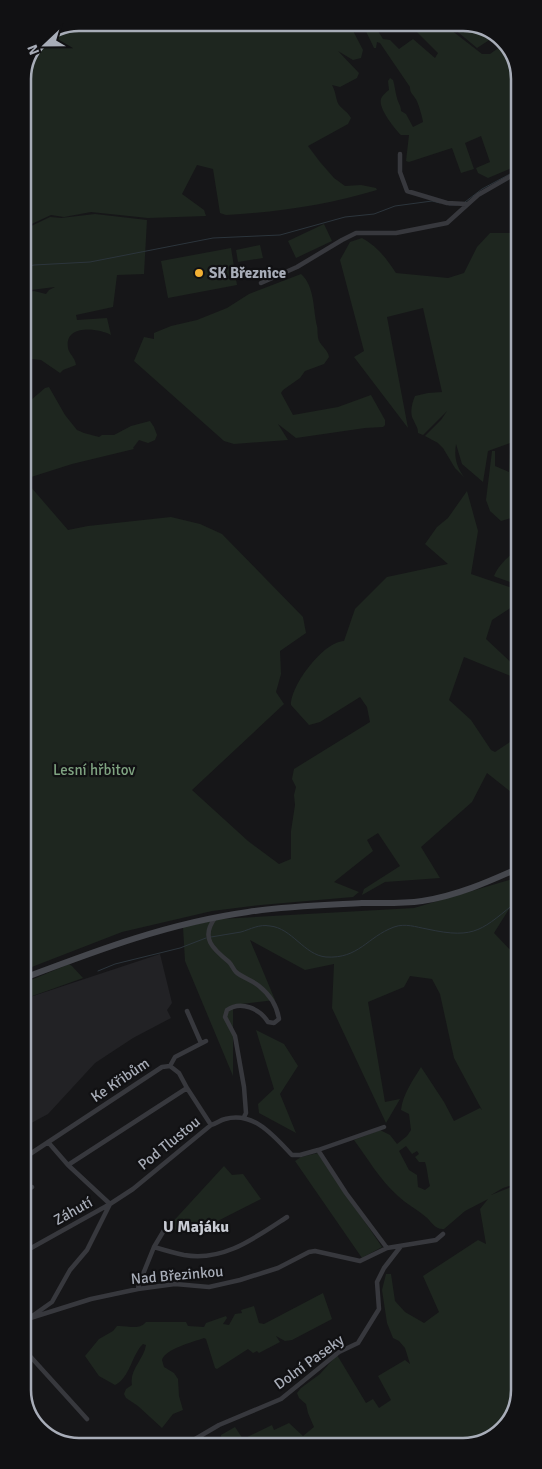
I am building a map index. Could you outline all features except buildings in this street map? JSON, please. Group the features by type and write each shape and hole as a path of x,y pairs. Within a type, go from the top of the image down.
{"main road":[{"path":"31,975 149,933 217,917 294,907 422,901 463,891 511,871"}],"street":[{"path":"400,154 400,172 407,191 447,203 466,204"},
{"path":"261,283 297,267 352,235 360,233 396,233 445,224 482,192 511,176"},
{"path":"217,917 208,929 210,941 216,952 230,963 236,972 260,987 277,1008 279,1019 274,1023 268,1022 253,1007 231,1007 227,1010 225,1017 235,1036 244,1086 246,1113 244,1117 267,1129 292,1155 300,1155 318,1150 384,1127"},
{"path":"170,1066 176,1057 204,1042 187,1011"},
{"name":"Ke Křibům","path":"31,1153 162,1067 170,1066 179,1073 210,1125"},
{"path":"68,1165 187,1088"},
{"name":"Pod Tlustou","path":"110,1204 133,1189 210,1125 225,1119 244,1117"},
{"name":"Záhutí","path":"31,1248 110,1204 68,1165 48,1142"},
{"path":"318,1150 346,1193 387,1248"},
{"path":"31,1316 52,1302 70,1270 87,1250 110,1204"},
{"path":"154,1247 196,1256 221,1252 242,1246 287,1217"},
{"path":"138,1289 154,1247 166,1227"},
{"name":"Nad Březinkou","path":"31,1317 91,1299 138,1289 175,1284 209,1287 240,1280 278,1268 309,1252 316,1251 360,1260 387,1248 436,1240 443,1234"},
{"name":"Dolní Paseky","path":"197,1438 219,1425 281,1399 339,1352 358,1343 379,1309 377,1282 384,1268 401,1246"},
{"path":"31,1357 87,1419"}],"shaded area":[{"path":"160,954 172,1003 167,1010 171,1018 133,1038 95,1063 48,1114 31,1123 31,997"}],"green space":[{"path":"79,31 353,31 363,50 361,58 353,60 338,51 359,73 357,78 340,87 332,85 338,103 351,118 348,124 308,146 334,178 345,186 361,185 376,188 377,190 340,200 302,207 226,215 220,213 213,169 197,165 182,194 204,210 206,216 148,218 91,212 64,217 51,215 31,224 31,76 36,58 41,50 55,38 70,32"},
{"path":"366,31 378,31 383,39 390,40 399,49 413,39 435,58 438,53 417,31 452,31 482,54 490,54 499,48 507,61 511,79 511,168 488,178 478,173 476,168 490,162 481,136 465,143 474,169 461,173 452,148 409,162 406,161 409,135 401,135 398,132 382,108 381,103 382,97 389,90 388,81 390,78 393,80 401,111 406,114 413,127 423,122 420,110 410,87 380,43 377,42 376,48 374,48"},
{"path":"457,31 472,32 490,40 477,48"},
{"path":"95,214 147,220 144,274 117,275 113,307 76,315 77,320 107,318 111,335 91,330 76,331 68,340 68,348 76,365 60,373 41,360 31,359 31,292 46,294 55,287 31,290 31,226 50,217 61,218"},
{"path":"324,224 332,241 296,258 288,241"},
{"path":"490,233 511,233 511,443 488,451 483,482 462,464 456,444 456,461 464,477 455,468 443,448 425,436 447,411 423,435 418,433 412,418 415,396 442,392 423,308 387,317 408,428 354,357 364,351 340,260 350,242 362,238 381,253 396,273 448,278 464,273 477,247"},
{"path":"260,245 263,258 238,262 236,250"},
{"name":"SK Březnice","path":"231,248 237,285 168,298 161,261"},
{"path":"301,274 309,285 313,298 319,341 329,357 324,364 305,371 300,378 281,393 293,415 338,407 371,395 385,420 383,427 296,438 278,424 288,440 234,444 224,441 134,361 144,337 154,339 154,333 171,326 197,320 227,308 249,294"},
{"path":"49,387 65,415 77,430 99,437 102,435 114,435 131,426 150,421 157,435 155,440 148,443 139,440 134,449 72,464 31,477 31,400 45,388"},
{"path":"492,451 495,451 495,466 509,472 510,452 511,518 501,521 490,511 486,500"},
{"name":"Lesní hřbitov","path":"31,487 68,530 171,517 200,524 222,534 303,617 306,633 280,651 281,674 276,692 284,704 192,790 248,841 279,864 291,859 291,831 296,787 292,779 294,769 370,722 367,707 360,697 320,722 309,725 291,705 296,687 318,656 336,643 344,641 355,609 387,577 448,564 425,544 437,527 448,518 467,491 478,531 471,574 511,588 511,608 492,620 486,639 511,662 511,676 464,657 449,700 471,720 491,750 495,752 511,741 511,792 487,773 472,802 421,847 440,878 385,882 362,895 364,889 400,866 378,833 367,840 373,851 334,882 359,892 353,897 212,911 122,932 31,967"},
{"path":"511,555 511,582 494,576"},
{"path":"511,879 511,906 494,933 511,951 511,1186 491,1195 511,1187 511,1390 504,1414 489,1430 475,1436 463,1438 245,1438 272,1425 274,1430 289,1423 303,1436 314,1427 306,1404 299,1398 297,1393 320,1374 337,1355 366,1403 373,1399 379,1408 391,1400 378,1376 405,1360 410,1364 405,1348 399,1341 393,1338 387,1323 382,1290 386,1274 391,1274 395,1301 405,1312 424,1323 439,1312 423,1276 478,1240 486,1244 480,1209 488,1199 465,1211 444,1229 438,1228 423,1214 404,1202 392,1190 354,1140 380,1130 390,1135 397,1144 407,1136 411,1130 409,1114 401,1110 402,1104 409,1087 421,1067 454,1121 480,1108 482,1110 454,1058 440,994 432,979 410,976 404,987 368,1002 385,1102 400,1099 386,1123 332,1008 334,964 305,970 250,940 275,1000 233,1005 233,1076 185,961 183,927 221,919 414,908","holes":["406,1146 412,1154 417,1151 419,1154 415,1157 419,1162 425,1162 430,1186 425,1190 418,1187 417,1175 409,1170 399,1151"]},
{"path":"69,964 83,978 31,997 31,980"},
{"path":"256,1030 284,1044 298,1066 280,1094 296,1133 259,1113 258,1104 274,1089"},
{"path":"318,1153 382,1247 362,1258 295,1161 301,1157"},
{"path":"224,1166 232,1175 243,1174 261,1199 196,1232 169,1229 168,1227"},
{"path":"323,1293 332,1319 292,1340 285,1341 276,1336 280,1342 259,1353 257,1351 253,1353 248,1349 217,1369 204,1338 168,1352 162,1360 164,1367 174,1373 178,1379 179,1396 183,1410 173,1414 162,1428 138,1406 126,1398 124,1394 126,1389 132,1385 133,1374 146,1345 143,1344 139,1348 128,1372 115,1385 99,1376 85,1356 99,1339 113,1331 117,1326 136,1327 146,1322 186,1322 188,1326 204,1327 206,1323 226,1316 227,1318 223,1324 229,1325 235,1314 242,1313 241,1310 254,1306 259,1323 264,1324"},
{"path":"235,1427 242,1438 221,1438 221,1435"}],"waterway":[{"path":"465,202 482,189 510,174"},
{"path":"31,266 90,262 213,238 280,235 345,217 374,214 395,206 432,201 440,203"},
{"path":"449,205 457,205"},
{"path":"211,937 241,932 259,926 270,926 285,931 311,952 326,957 337,957 347,955 385,931 402,925 457,933 478,930 511,906"},
{"path":"98,971 115,964 180,948 206,938"}],"place":[{"name":"SK Březnice","path":"199,273"}],"district":[{"name":"U Majáku","path":"196,1227"}]}
